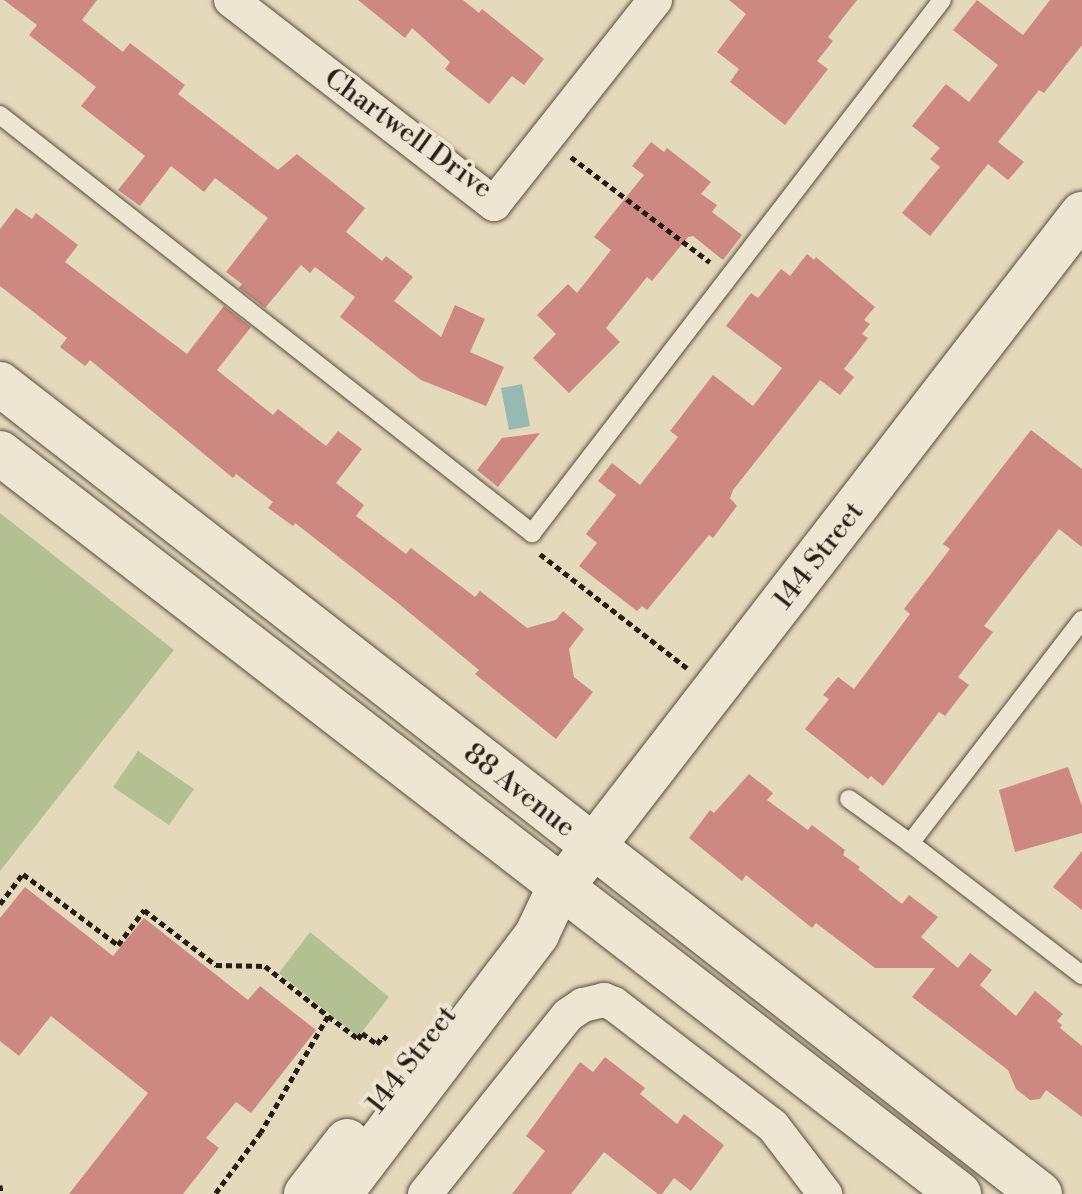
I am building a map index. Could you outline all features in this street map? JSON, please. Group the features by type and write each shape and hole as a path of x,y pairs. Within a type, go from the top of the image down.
{"main road":[{"name":"144 Street","path":"340,1194 537,934 558,892 1082,214"},
{"name":"88 Avenue","path":"0,384 1040,1194"},
{"name":"88 Avenue","path":"0,453 558,892 959,1194"},
{"name":"144 Street","path":"306,1194 521,922 558,892"}],"street":[{"name":"Chartwell Drive","path":"231,0 494,204 655,0"},
{"path":"425,1194 568,1015 583,1005 604,1000 614,1004 773,1126 825,1194"}],"lane":[{"path":"0,115 532,533 942,0"},
{"path":"910,843 1082,620"},
{"path":"849,799 1082,975"}],"path":[{"path":"546,138 730,277"},
{"path":"532,533 540,555 716,690"},
{"path":"0,904 23,874 118,945 144,910 216,965 265,966 358,1039 362,1033 377,1044 383,1036 387,1039"},
{"path":"215,1194 261,1132 328,1016"},
{"path":"0,1185 1,1194"}],"green space":[{"path":"0,513 174,650 0,871"},
{"path":"138,751 194,789 169,825 113,787"},
{"path":"310,932 389,997 358,1037 279,973"}],"water":[{"path":"522,384 530,426 509,430 501,388"}],"building":[{"path":"4,0 97,0 82,20 123,52 130,43 185,85 178,94 278,170 297,154 365,208 346,232 382,261 386,256 413,277 394,301 441,337 455,305 485,319 470,352 504,367 486,406 421,380 340,317 355,297 315,267 310,273 301,265 265,308 239,288 242,284 226,272 268,218 215,178 204,192 171,166 140,206 118,190 145,156 81,106 96,87 29,35 37,25"},
{"path":"358,0 463,0 479,13 482,9 544,59 524,85 512,76 489,104 445,69 450,62 412,28 405,38"},
{"path":"729,0 857,0 828,37 833,41 817,61 828,69 785,125 730,82 739,69 717,52 746,14"},
{"path":"977,0 1023,35 1050,0 1082,0 1082,45 1044,93 1039,90 998,142 1024,162 1008,180 988,164 930,236 902,213 940,167 930,159 940,148 912,126 946,84 969,102 998,65 953,30"},
{"path":"651,142 664,152 667,148 711,182 701,194 717,205 712,212 742,235 723,260 693,236 688,237 652,281 647,277 606,328 620,342 569,393 533,358 556,334 537,315 568,284 577,293 611,250 594,237 644,175 632,166"},
{"path":"16,208 32,219 36,213 78,245 65,262 187,354 224,306 251,327 217,370 273,415 278,409 326,446 338,431 362,449 336,483 364,505 356,516 406,554 411,548 475,597 480,591 527,628 556,620 563,611 584,629 569,649 574,677 593,692 556,739 475,674 479,670 399,604 295,523 293,526 268,508 273,502 236,474 233,478 90,360 85,366 60,347 67,338 0,286 0,229"},
{"path":"807,254 814,260 816,257 875,307 864,320 870,324 862,334 868,338 844,369 854,377 840,395 820,380 733,490 730,498 737,506 713,538 709,535 647,610 642,606 637,611 579,566 597,543 586,534 616,495 598,481 612,463 640,485 678,437 670,431 713,375 753,406 782,368 726,326 751,293 758,298 781,269 790,276"},
{"path":"1031,430 1082,469 1082,547 1059,529 984,626 993,632 958,677 969,685 945,716 939,712 883,786 871,776 868,779 805,729 829,699 823,695 838,677 854,689 910,614 904,609 950,549 943,544"},
{"path":"540,433 498,487 477,470 502,438"},
{"path":"1068,767 1082,806 1082,833 1015,852 999,790"},
{"path":"749,774 773,793 767,800 808,830 812,825 845,850 843,855 902,904 909,895 938,917 921,937 958,968 970,953 992,970 980,985 1016,1016 1035,991 1063,1014 1057,1021 1062,1025 1060,1028 1082,1046 1082,1117 1046,1090 1040,1099 1030,1100 1016,1089 1008,1070 912,997 935,968 875,968 816,923 812,928 746,875 742,881 689,838 710,810 714,813"},
{"path":"1082,851 1082,910 1053,887"},
{"path":"25,887 113,956 144,918 248,1000 260,986 316,1030 251,1113 236,1102 206,1138 219,1148 183,1194 69,1194 148,1093 51,1016 19,1056 0,1041 0,918"},
{"path":"605,1057 645,1088 640,1094 677,1124 684,1114 724,1145 691,1191 674,1178 662,1194 658,1194 604,1152 571,1194 512,1194 545,1151 526,1136 580,1062 593,1072"}]}
